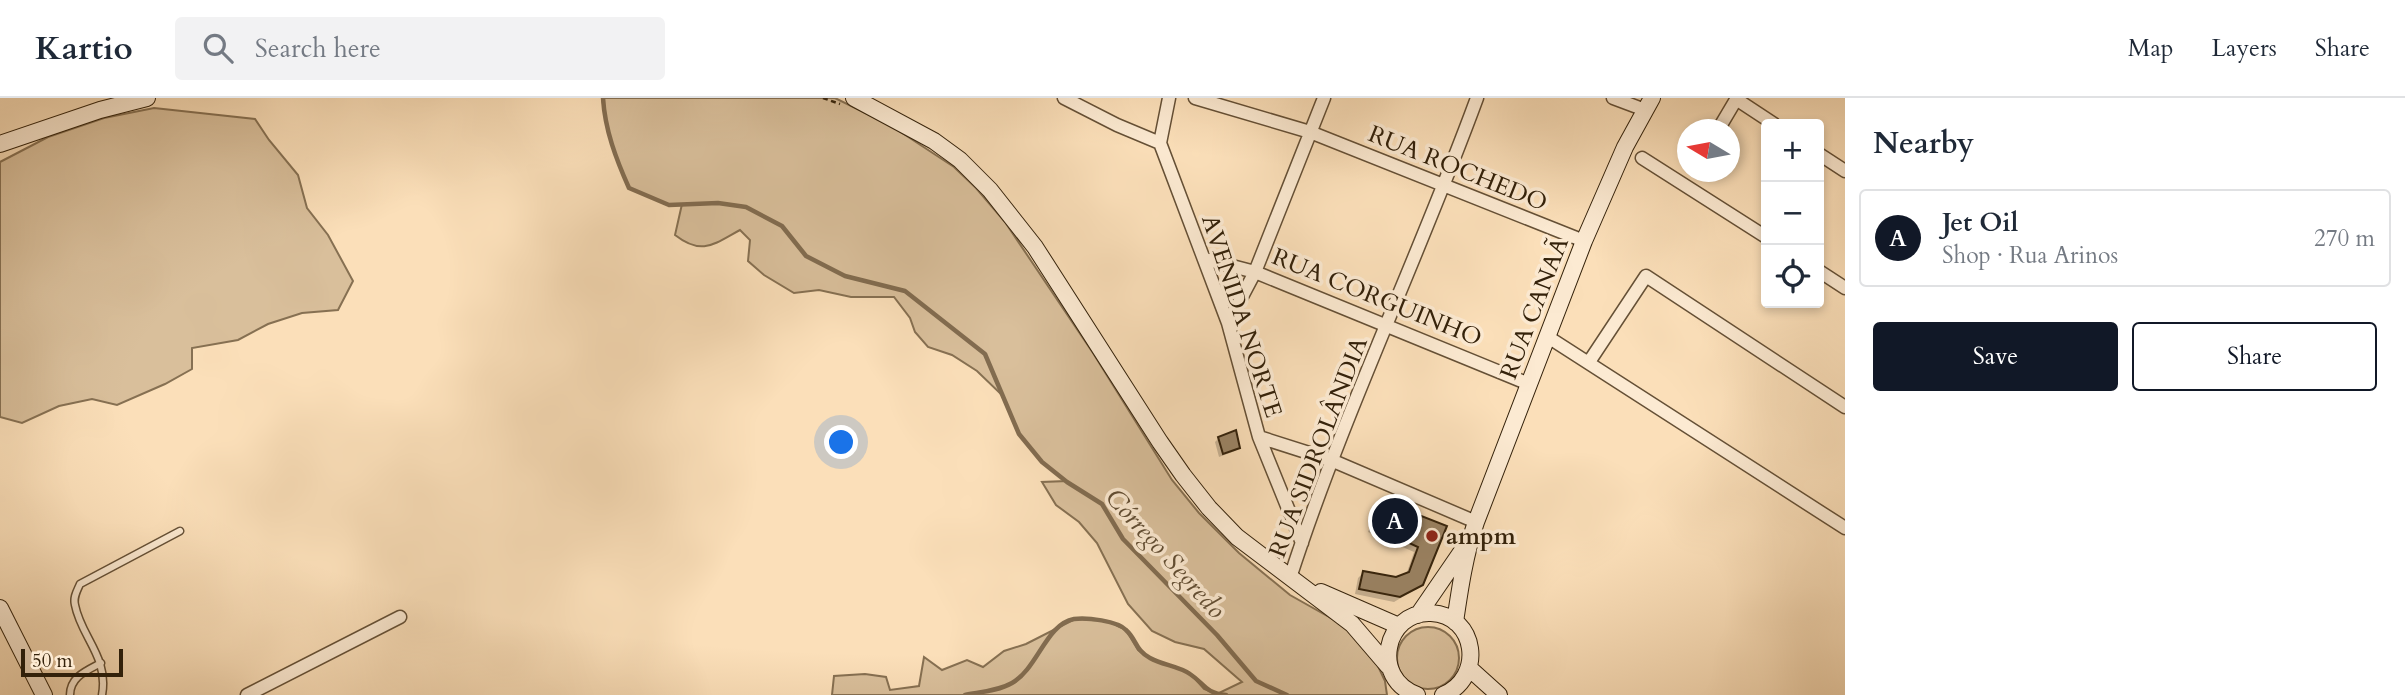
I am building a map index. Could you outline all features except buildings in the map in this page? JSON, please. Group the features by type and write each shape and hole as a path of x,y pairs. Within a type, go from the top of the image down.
{"main road":[{"path":"0,144 100,110 147,98"},
{"path":"854,98 934,141 960,160 990,190 1035,247 1182,475 1209,508 1237,537 1352,624 1393,680 1408,692 1417,695"},
{"name":"RUA CANAÃ","path":"1455,622 1469,540 1584,241 1625,147 1648,104"},
{"name":"RUA CANAÃ","path":"1418,615 1469,540"},
{"path":"1293,579 1399,626"},
{"path":"0,608 44,695"},
{"path":"1393,680 1387,652 1391,638 1399,626 1418,615 1431,613 1444,616 1464,631 1471,656 1469,668 1458,687 1443,695"},
{"path":"1469,668 1499,695"}],"street":[{"path":"1064,98 1160,143 1169,98"},
{"name":"RUA ROCHEDO","path":"1195,98 1310,132 1584,241"},
{"path":"1228,323 1255,272 1324,98"},
{"name":"RUA SIDROLÂNDIA","path":"1293,579 1302,543 1331,460 1445,185 1477,98"},
{"path":"1613,98 1648,104"},
{"path":"1724,119 1736,99 1766,119"},
{"name":"AVENIDA NORTE","path":"1160,143 1228,323 1259,438 1302,543"},
{"path":"1824,157 1845,171"},
{"path":"1642,158 1761,234"},
{"name":"RUA CORGUINHO","path":"1205,259 1255,272 1530,384"},
{"path":"1824,274 1845,288"},
{"path":"1589,362 1646,276 1845,407"},
{"path":"1548,337 1845,528"},
{"path":"1259,438 1331,460 1476,522"},
{"path":"247,695 400,618"}],"lane":[{"path":"102,695 104,685 101,663 75,606 75,595 80,584 180,531"},
{"path":"70,695 70,685 77,676 101,663"}],"shaded area":[{"path":"602,98 835,98 890,125 954,167 1005,222 1093,353 1172,480 1199,513 1239,553 1290,595 1345,626 1377,664 1385,681 1387,695 832,695 834,676 865,674 886,677 890,690 919,686 924,657 942,670 967,660 983,667 1004,651 1026,644 1075,619 1108,621 1126,630 1138,650 1151,659 1190,673 1204,689 1217,694 1242,682 1204,649 1175,642 1152,631 1128,604 1097,543 1079,522 1056,505 1042,482 1066,481 1042,462 1019,434 1003,396 977,371 952,355 928,347 915,332 910,318 894,297 851,297 819,290 794,293 764,275 748,261 750,240 740,230 708,246 693,245 675,235 682,204 669,205 629,188 612,144"},
{"path":"154,108 255,119 298,175 307,208 328,235 353,281 338,310 302,313 268,324 238,340 192,348 192,369 117,405 92,399 59,406 22,423 0,417 0,162 48,137 104,118"},
{"path":"1428,627 1440,629 1450,636 1457,646 1457,670 1450,680 1440,687 1428,689 1416,687 1406,680 1399,670 1397,658 1399,646 1406,636 1416,629"}],"waterway":[{"name":"Córrego Segredo","path":"603,98 612,144 629,188 669,205 718,203 746,207 782,226 806,256 845,276 905,291 985,354 1019,434 1042,462 1102,504 1123,539 1217,635 1256,681 1287,695"},
{"path":"965,695 995,690 1012,683 1029,667 1056,629 1074,619 1102,620 1116,624 1130,634 1145,655 1186,671 1209,690 1226,695"}],"place":[{"name":"Jet Oil","path":"1395,521"},
{"name":"ampm","path":"1432,536"}]}
